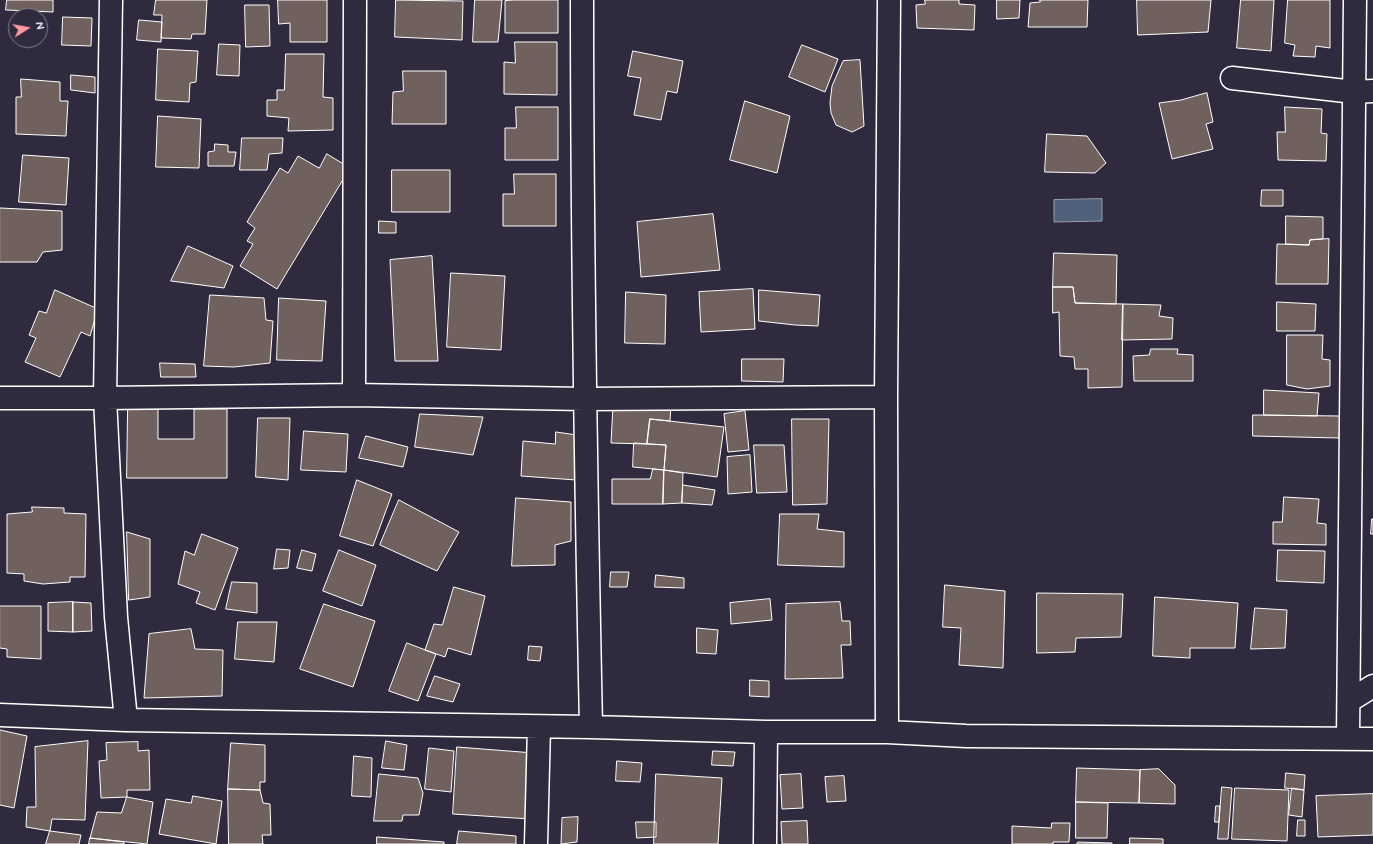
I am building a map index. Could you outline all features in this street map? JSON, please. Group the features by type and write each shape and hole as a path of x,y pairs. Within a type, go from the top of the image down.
{"street":[{"path":"111,0 105,398 116,617 126,720"},
{"path":"354,395 355,0"},
{"path":"582,0 584,398 591,727"},
{"path":"887,732 886,397 889,0"},
{"path":"1348,738 1363,91 1355,0"},
{"path":"1232,78 1363,91"},
{"path":"0,398 354,395 584,398 886,397"},
{"path":"1349,700 1373,686"},
{"path":"0,715 126,720 591,727 766,732 887,732 982,736 1373,739"},
{"path":"536,844 539,727"},
{"path":"765,844 766,732"}],"water":[{"path":"1102,199 1102,221 1054,222 1054,200"}],"building":[{"path":"7,0 53,0 53,12 48,12 48,8 8,8 8,10 6,10"},
{"path":"156,0 207,0 205,34 192,34 191,39 161,38 162,15 154,15"},
{"path":"278,0 327,0 327,42 290,42 290,23 279,24"},
{"path":"396,0 463,1 462,40 395,37"},
{"path":"475,0 502,0 498,42 473,42"},
{"path":"558,0 558,33 505,33 505,1"},
{"path":"925,0 959,0 959,4 975,5 974,30 917,28 916,5 925,4"},
{"path":"997,0 1020,0 1019,18 997,19"},
{"path":"1040,0 1088,0 1087,27 1028,27 1030,3 1040,2"},
{"path":"1137,0 1211,0 1208,32 1138,35"},
{"path":"1241,0 1274,0 1271,51 1237,48"},
{"path":"1288,0 1330,0 1330,48 1316,46 1315,57 1293,56 1295,45 1285,43"},
{"path":"245,5 269,5 270,46 246,47"},
{"path":"63,17 92,18 91,46 62,45"},
{"path":"139,20 162,22 161,42 137,40"},
{"path":"515,42 557,42 557,95 504,94 504,62 515,63"},
{"path":"219,44 240,45 239,76 217,75"},
{"path":"802,45 838,59 825,92 789,77"},
{"path":"158,49 198,51 196,82 190,83 189,102 156,100"},
{"path":"633,51 683,61 677,93 667,91 661,120 634,115 641,78 628,76"},
{"path":"286,54 324,54 323,97 333,98 333,130 288,131 289,118 267,116 267,100 277,100 277,90 284,90"},
{"path":"860,60 864,126 852,132 836,125 831,113 830,103 832,86 843,61"},
{"path":"403,71 446,71 446,124 392,124 393,92 403,91"},
{"path":"71,75 95,77 95,93 71,90"},
{"path":"21,79 60,82 60,101 68,101 66,136 16,134 16,97 21,97"},
{"path":"1207,93 1213,122 1206,124 1213,149 1172,159 1159,103 1181,100"},
{"path":"745,101 790,116 777,173 730,160"},
{"path":"516,107 558,107 558,160 505,160 505,128 516,128"},
{"path":"1285,107 1322,109 1321,133 1327,134 1326,161 1278,160 1277,132 1285,132"},
{"path":"158,116 201,119 199,168 156,167"},
{"path":"1047,134 1087,136 1106,163 1095,173 1045,172"},
{"path":"242,138 283,138 282,153 269,154 267,170 240,170"},
{"path":"215,144 228,145 228,152 236,152 234,166 208,166 208,152 214,151"},
{"path":"327,154 350,168 277,289 240,266 253,244 247,241 255,228 247,222 280,168 288,173 298,156 319,168"},
{"path":"23,155 69,158 66,205 19,202"},
{"path":"392,170 450,170 450,212 392,212"},
{"path":"514,174 556,174 556,226 503,226 503,194 514,194"},
{"path":"1262,190 1283,190 1283,206 1261,206"},
{"path":"0,208 62,211 62,250 43,252 37,262 0,262"},
{"path":"713,214 720,270 641,277 637,222"},
{"path":"1286,216 1323,217 1323,239 1310,240 1309,245 1286,244"},
{"path":"379,221 396,222 396,233 379,233"},
{"path":"1329,239 1328,284 1276,284 1277,244 1309,245 1310,240"},
{"path":"188,246 233,266 224,288 171,281"},
{"path":"1054,253 1117,255 1116,304 1075,303 1073,287 1053,287"},
{"path":"432,256 438,361 395,361 390,260"},
{"path":"451,273 505,276 501,350 447,347"},
{"path":"1053,287 1073,287 1075,303 1123,304 1122,387 1088,388 1088,369 1075,369 1074,357 1060,356 1059,312 1053,313"},
{"path":"753,289 755,329 701,332 699,292"},
{"path":"55,290 98,309 90,336 81,332 60,377 25,362 36,338 29,335 39,311 46,313"},
{"path":"759,290 820,295 818,326 759,321"},
{"path":"626,292 666,295 665,344 625,343"},
{"path":"210,295 264,298 266,320 273,321 270,363 234,367 204,366"},
{"path":"279,298 326,301 322,361 277,360"},
{"path":"1277,302 1316,304 1315,331 1277,331"},
{"path":"1123,304 1161,305 1159,316 1173,318 1172,339 1122,340"},
{"path":"1287,335 1323,335 1322,359 1330,360 1330,386 1307,389 1287,385"},
{"path":"1151,349 1178,349 1177,354 1193,355 1193,381 1134,381 1133,356 1149,355"},
{"path":"742,359 784,359 783,382 742,381"},
{"path":"160,363 195,364 196,377 161,377"},
{"path":"1264,390 1319,393 1317,416 1264,415"},
{"path":"671,404 670,421 650,419 647,444 611,443 613,405"},
{"path":"128,409 158,409 158,439 194,439 194,409 227,409 227,478 127,478"},
{"path":"745,411 749,450 728,452 724,414"},
{"path":"420,414 483,417 473,455 415,447"},
{"path":"1253,415 1340,416 1339,438 1253,436"},
{"path":"258,418 290,418 288,480 256,477"},
{"path":"650,419 724,427 717,477 664,470 666,445 647,444"},
{"path":"792,419 829,419 827,504 793,505"},
{"path":"304,431 348,434 346,472 301,470"},
{"path":"556,432 577,435 576,480 521,476 523,441 555,444"},
{"path":"366,436 408,447 403,467 359,458"},
{"path":"634,443 666,445 664,470 633,467"},
{"path":"754,445 784,445 787,492 757,493"},
{"path":"750,455 752,492 728,494 727,457"},
{"path":"653,469 664,470 663,504 612,504 612,479 650,479"},
{"path":"664,470 683,473 682,503 663,504"},
{"path":"357,480 392,494 373,546 340,536"},
{"path":"683,485 715,490 712,505 682,503"},
{"path":"1284,497 1319,499 1317,523 1326,524 1326,545 1273,544 1273,522 1282,522"},
{"path":"516,498 571,502 571,541 555,545 555,565 512,566"},
{"path":"399,500 459,532 437,571 380,545"},
{"path":"32,507 64,508 64,513 86,514 85,577 70,577 70,582 43,584 24,581 24,574 7,573 7,514 32,512"},
{"path":"780,514 819,514 817,529 844,532 844,567 778,565"},
{"path":"1372,519 1373,534 1371,534"},
{"path":"127,532 150,539 150,597 129,600"},
{"path":"202,534 238,548 215,610 196,603 200,592 178,584 185,551 194,555"},
{"path":"277,549 290,550 288,568 274,569"},
{"path":"302,550 316,554 312,571 297,568"},
{"path":"339,550 376,565 362,606 323,591"},
{"path":"1278,550 1325,551 1324,583 1277,581"},
{"path":"611,572 629,572 627,587 610,587"},
{"path":"656,575 684,578 684,588 655,587"},
{"path":"232,582 257,583 257,613 226,609"},
{"path":"945,585 1005,591 1003,668 959,665 961,628 943,627"},
{"path":"454,587 485,596 471,655 448,648 445,657 425,650 434,624 442,625"},
{"path":"1037,593 1123,594 1121,637 1076,638 1075,652 1037,653"},
{"path":"1155,597 1238,603 1235,648 1190,648 1190,658 1153,656"},
{"path":"770,599 772,620 731,624 730,603"},
{"path":"73,602 73,632 48,631 48,603"},
{"path":"73,602 91,603 92,631 73,632"},
{"path":"840,602 842,621 850,621 851,645 841,645 843,678 785,679 786,604"},
{"path":"324,604 375,621 353,687 300,669"},
{"path":"0,606 41,606 41,659 7,657 7,649 0,648"},
{"path":"1255,608 1287,610 1285,648 1251,649"},
{"path":"238,622 277,622 274,662 235,659"},
{"path":"697,628 718,630 716,654 697,653"},
{"path":"191,629 195,649 223,650 222,696 144,698 149,634"},
{"path":"407,643 436,654 418,701 389,691"},
{"path":"529,646 542,647 540,661 528,660"},
{"path":"435,676 460,684 453,702 427,696"},
{"path":"750,680 769,681 769,697 750,696"},
{"path":"0,730 27,736 14,808 0,805"},
{"path":"88,741 85,820 52,819 50,831 26,827 27,807 36,807 35,747"},
{"path":"386,741 407,745 404,770 382,768"},
{"path":"138,742 138,751 149,750 150,790 127,790 127,797 101,798 99,761 107,760 106,743"},
{"path":"231,743 265,745 265,782 260,782 260,790 228,789"},
{"path":"457,747 534,753 530,819 453,814"},
{"path":"429,748 454,751 451,792 425,789"},
{"path":"713,751 735,752 733,766 712,765"},
{"path":"354,756 372,758 371,797 352,796"},
{"path":"617,761 642,763 640,782 616,781"},
{"path":"1077,768 1140,770 1139,803 1076,802"},
{"path":"1159,769 1175,785 1175,804 1139,803 1140,770"},
{"path":"1286,773 1305,775 1304,790 1285,788"},
{"path":"379,774 418,778 423,793 419,815 403,815 402,821 374,821"},
{"path":"656,774 722,778 718,844 654,844"},
{"path":"801,774 803,808 782,809 780,775"},
{"path":"844,776 846,801 827,802 825,777"},
{"path":"1222,787 1232,788 1228,839 1218,839"},
{"path":"1235,788 1289,790 1287,841 1232,839"},
{"path":"1292,788 1304,790 1302,817 1289,815"},
{"path":"228,789 260,790 263,803 270,804 271,835 262,835 263,844 229,844"},
{"path":"1373,794 1373,835 1318,837 1316,796"},
{"path":"193,796 222,801 216,844 159,834 166,799 191,803"},
{"path":"127,797 153,802 147,844 90,838 97,812 121,813"},
{"path":"1076,802 1108,803 1107,838 1076,838"},
{"path":"1216,806 1220,806 1219,822 1215,822"},
{"path":"578,817 577,842 561,844 562,818"},
{"path":"1298,820 1305,820 1305,836 1297,836"},
{"path":"807,821 808,844 782,844 781,822"},
{"path":"636,822 656,822 656,837 637,838"},
{"path":"1052,823 1070,823 1069,842 1053,842 1053,844 1012,844 1012,826 1051,828"},
{"path":"50,831 81,835 79,844 46,844"},
{"path":"459,831 516,836 516,844 457,844"},
{"path":"377,837 444,842 444,844 377,844"},
{"path":"90,838 124,842 124,844 89,844"},
{"path":"1130,838 1163,839 1163,844 1130,844"},
{"path":"1078,842 1112,843 1112,844 1077,844"}]}
